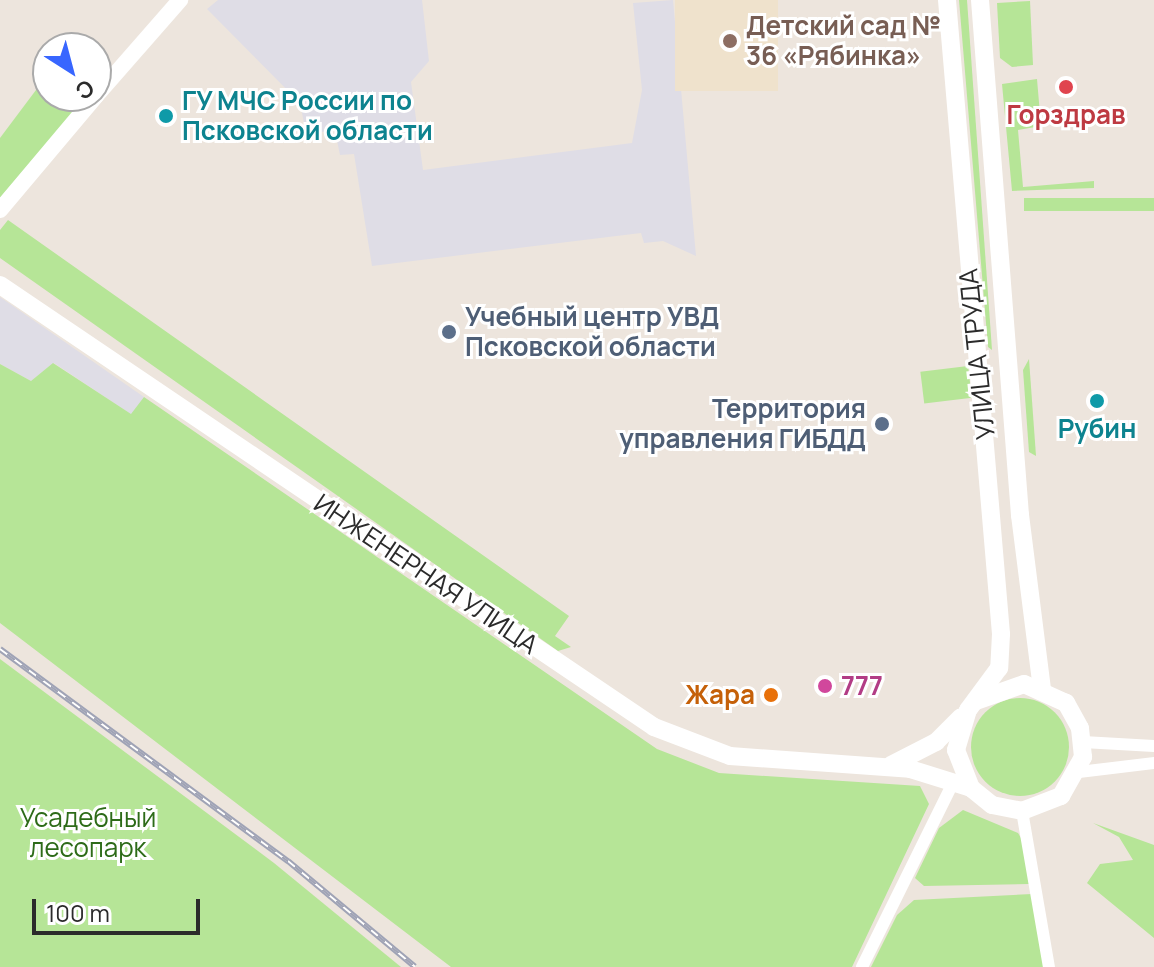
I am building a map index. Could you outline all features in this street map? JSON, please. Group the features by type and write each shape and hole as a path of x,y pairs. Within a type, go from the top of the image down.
{"main road":[{"name":"УЛИЦА ТРУДА","path":"947,0 1001,634 999,668 972,706"},
{"name":"УЛИЦА ТРУДА","path":"980,0 1030,629 1042,688"},
{"name":"ИНЖЕНЕРНАЯ УЛИЦА","path":"0,285 654,727 730,756 888,766 962,785 992,805 1022,811"},
{"path":"888,766 936,742 972,706 1007,685 1042,688 1074,714 1083,742 1079,772 1061,796 1022,811"},
{"path":"962,785 956,750 972,706"}],"street":[{"path":"112,78 180,0"},
{"path":"0,210 83,112"},
{"path":"1083,742 1154,746"},
{"path":"1079,772 1154,763"},
{"path":"862,967 962,785"},
{"path":"1022,811 1049,967"}],"shaded area":[{"path":"218,0 422,0 429,61 411,82 423,170 632,143 642,90 633,3 673,0 696,256 663,241 644,243 641,233 372,266 354,154 340,155 335,131 306,133 300,103 207,9"},
{"name":"Детский сад № 36 «Рябинка»","path":"675,0 778,0 778,91 675,91"},
{"path":"0,297 144,397 132,415 54,363 31,381 0,364"}],"green space":[{"path":"959,0 967,0 992,350 988,347"},
{"path":"1030,1 1033,65 1012,67 1000,58 997,3"},
{"path":"1037,79 1041,126 1018,130 1023,187 1094,181 1094,188 1012,191 1002,84"},
{"path":"32,95 32,112 73,112 0,198 0,138"},
{"path":"1024,198 1154,198 1154,211 1024,211"},
{"path":"8,220 569,616 555,636 571,647 558,651 0,258 0,230"},
{"path":"1029,359 1036,456 1029,452 1023,370"},
{"path":"53,363 131,414 144,397 657,749 719,773 920,786 929,804 852,967 451,967 0,623 0,364 31,381"},
{"path":"968,366 972,398 924,404 920,372"},
{"name":"Усадебный лесопарк","path":"0,659 274,863 401,967 0,967"},
{"path":"1020,698 1039,701 1055,712 1066,728 1069,747 1066,766 1055,782 1039,793 1020,796 1001,793 985,782 974,766 971,747 974,728 985,712 1001,701"},
{"path":"963,810 1018,833 1027,848 1029,884 924,886 915,878 939,828"},
{"path":"1093,823 1154,845 1154,938 1087,883 1100,864 1133,860 1119,837"},
{"path":"1032,894 1044,967 871,967 897,915 914,900"}],"railway":[{"path":"0,649 288,861 415,967"}],"place":[{"name":"Детский сад № 36 «Рябинка»","path":"730,41"},
{"name":"Горздрав","path":"1066,87"},
{"name":"ГУ МЧС России по Псковской области","path":"166,116"},
{"name":"Учебный центр УВД Псковской области","path":"449,332"},
{"name":"Рубин","path":"1097,401"},
{"name":"Территория управления ГИБДД","path":"882,424"},
{"name":"777","path":"825,686"},
{"name":"Жара","path":"771,695"}]}
